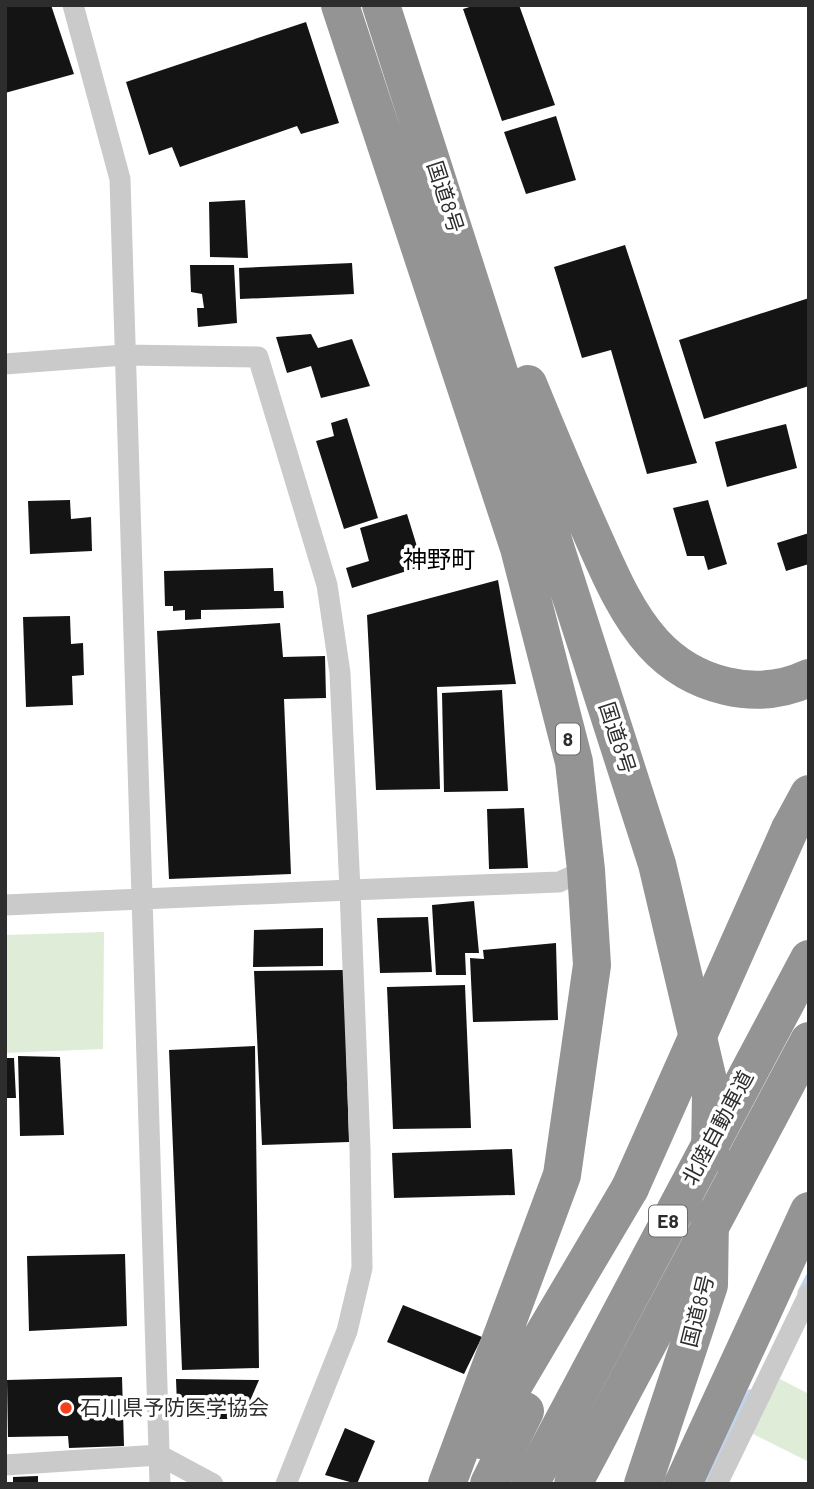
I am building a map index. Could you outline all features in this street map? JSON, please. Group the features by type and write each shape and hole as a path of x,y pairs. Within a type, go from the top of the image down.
{"highway":[{"name":"国道8号","path":"340,5 519,548 574,762 586,870 592,965 562,1175 447,1484"},
{"name":"国道8号","path":"381,5 428,143 657,864 711,1093 709,1285 644,1483"},
{"path":"428,143 570,485 603,560 634,617 653,643 676,664 705,680 736,689 766,690 809,678"},
{"path":"495,1470 586,1291 790,829 809,794"},
{"name":"北陸自動車道","path":"530,1484 809,959"},
{"name":"北陸自動車道","path":"573,1484 809,1041"},
{"path":"454,1484 630,1188"},
{"path":"683,1484 809,1211"}],"street":[{"path":"73,5 120,178 160,1484"},
{"path":"5,364 124,355 258,357 327,585 340,673 360,1148 362,1268 347,1331 286,1484"},
{"path":"5,905 559,882 586,870"},
{"path":"717,1484 809,1294"},
{"path":"5,1465 159,1455 213,1484"}],"green space":[{"path":"104,932 103,1049 5,1053 5,935"},
{"path":"780,1379 809,1394 809,1462 749,1432"}],"building":[{"path":"5,5 51,5 74,74 5,93"},
{"path":"476,5 519,5 555,105 502,121 463,9"},
{"path":"306,22 339,123 301,134 297,126 180,167 172,147 149,155 126,82"},
{"path":"556,116 576,180 526,194 504,132"},
{"path":"245,200 248,258 210,257 209,202"},
{"path":"625,245 697,463 647,474 611,350 582,358 554,267"},
{"path":"352,263 354,294 240,299 239,268"},
{"path":"190,265 234,265 237,323 198,327 197,308 204,308 202,294 191,292"},
{"path":"809,298 809,386 704,419 679,340"},
{"path":"311,334 318,348 352,339 370,386 321,398 311,366 287,373 276,337"},
{"path":"347,418 378,518 344,529 316,441 334,436 331,423"},
{"path":"786,424 797,468 727,487 715,442"},
{"path":"70,500 71,519 91,517 92,551 30,554 28,501"},
{"path":"708,500 727,564 708,570 704,556 687,556 673,508"},
{"path":"407,514 423,566 352,588 346,568 369,561 360,528"},
{"path":"809,533 809,564 786,571 777,543"},
{"path":"273,568 274,591 283,591 284,608 201,610 201,619 185,620 185,610 173,611 173,606 165,606 164,571"},
{"path":"498,580 516,684 437,687 440,789 376,790 367,615"},
{"path":"70,616 71,644 83,643 84,675 72,676 73,705 26,707 23,617"},
{"path":"280,623 283,657 325,656 326,698 284,699 291,874 169,879 157,631"},
{"path":"502,690 508,791 444,792 442,693"},
{"path":"524,808 528,868 489,869 487,809"},
{"path":"474,901 479,953 465,953 466,975 436,975 432,905"},
{"path":"428,917 432,972 380,973 377,918"},
{"path":"323,928 323,966 253,967 254,930"},
{"path":"556,943 558,1020 473,1022 470,958 484,959 483,950"},
{"path":"344,970 349,1142 262,1145 254,971"},
{"path":"465,985 471,1128 393,1129 387,987"},
{"path":"255,1046 259,1368 182,1370 169,1050"},
{"path":"18,1056 60,1057 64,1135 20,1136"},
{"path":"5,1058 14,1058 16,1098 5,1098"},
{"path":"512,1149 515,1195 394,1198 392,1153"},
{"path":"125,1254 127,1326 29,1331 27,1256"},
{"path":"403,1305 482,1337 464,1374 387,1342"},
{"name":"石川県予防医学協会","path":"122,1377 124,1446 69,1448 68,1436 8,1437 7,1380"},
{"path":"176,1379 259,1380 242,1419 205,1419 203,1407 177,1405"},
{"path":"345,1428 375,1441 357,1484 325,1475"},
{"path":"38,1476 38,1484 13,1484 13,1477"}],"waterway":[{"path":"801,1292 809,1277"},
{"path":"707,1483 712,1466 750,1393"}],"place":[{"name":"石川県予防医学協会","path":"66,1408"}],"district":[{"name":"神野町","path":"439,560"}]}
